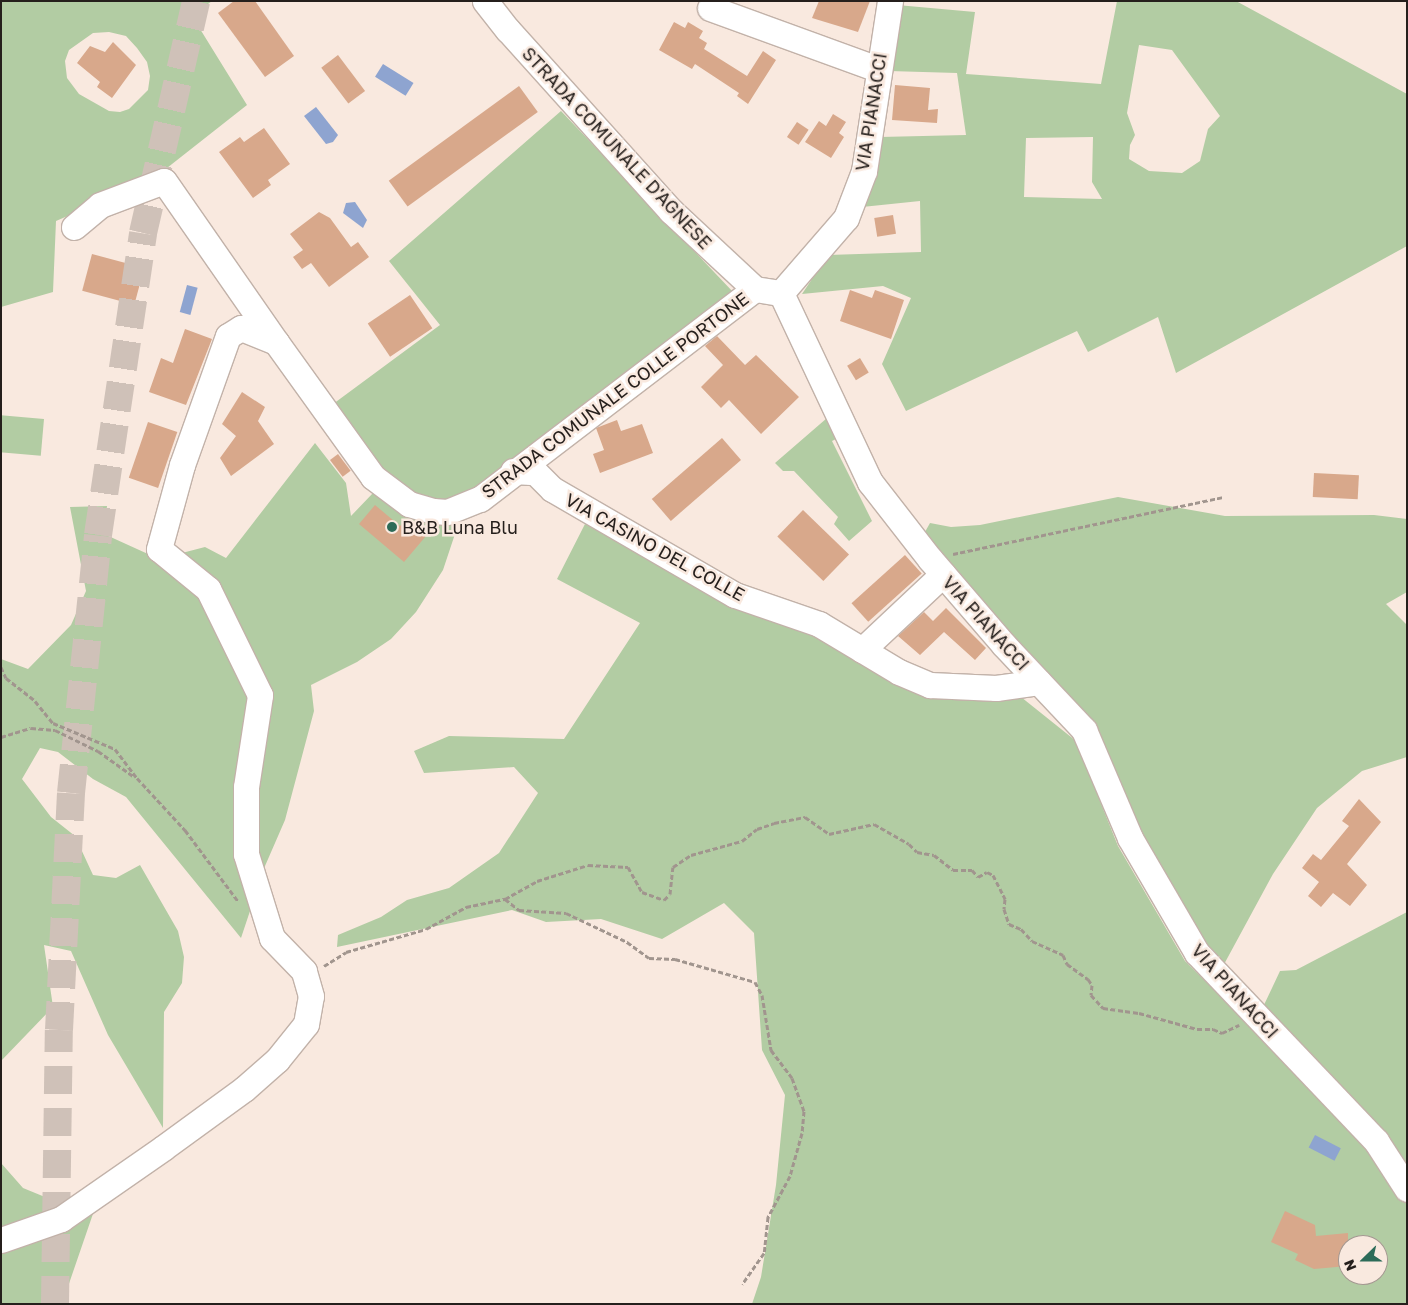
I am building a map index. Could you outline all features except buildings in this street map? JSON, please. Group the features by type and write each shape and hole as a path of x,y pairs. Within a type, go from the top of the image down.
{"street":[{"name":"STRADA COMUNALE D'AGNESE","path":"485,1 508,30 671,211 755,289"},
{"name":"VIA PIANACCI","path":"890,1 878,69 864,171 846,218 781,293 870,482 936,567 1084,730 1130,838 1196,953 1376,1141 1407,1189"},
{"path":"710,8 878,69"},
{"name":"STRADA COMUNALE COLLE PORTONE","path":"74,227 100,205 164,181 373,477 398,498 419,508 447,512 480,498 513,471 755,289 781,293"},
{"path":"1,1240 61,1219 244,1089 277,1060 306,1024 310,996 304,971 272,938 246,854 246,787 260,694 208,589 159,549 182,465 228,336 241,328 276,342"},
{"name":"VIA CASINO DEL COLLE","path":"513,471 525,490 552,489 735,595 819,624 899,672 930,684 996,688 1039,682"},
{"path":"862,650 936,567"}],"path":[{"path":"936,567 1224,497"},
{"path":"1,667 6,678 35,701 53,723 107,743 124,758 136,778"},
{"path":"1,737 31,728 55,730 98,751 136,778 185,830 246,909"},
{"path":"304,971 329,964 346,952 372,942 426,929 466,907 505,899 538,881 588,864 628,867 642,892 664,900 670,894 673,867 691,855 742,842 757,829 774,823 805,817 829,834 874,824 909,844 916,852 934,856 953,870 972,870 978,877 987,872 994,875 1006,899 1004,909 1009,924 1021,929 1032,941 1063,955 1067,964 1088,979 1092,985 1091,995 1103,1008 1140,1013 1196,1029 1213,1029 1222,1034 1234,1030 1251,1010"},
{"path":"505,899 519,910 566,913 627,942 649,958 675,959 755,982 762,995 771,1050 784,1063 792,1078 804,1112 802,1133 790,1176 768,1217 764,1253 742,1284"}],"green space":[{"path":"1,1 212,1 192,16 247,105 153,179 56,221 53,292 1,307","holes":["109,32 126,36 147,62 150,76 148,90 129,109 120,112 109,111 79,94 67,78 65,61 69,50 93,33"]},
{"path":"1117,1 1236,1 1407,94 1407,246 1176,373 1158,317 1088,352 1077,331 906,411 882,364 911,298 883,286 802,294 828,255 921,252 920,201 862,207 880,137 966,135 957,73 889,71 897,5 975,12 966,74 1101,84","holes":["1139,45 1172,50 1220,116 1208,129 1200,161 1182,173 1149,171 1129,159 1130,145 1135,135 1127,113","1093,137 1092,182 1102,199 1024,197 1026,138"]},
{"path":"561,111 734,293 451,505 404,494 329,407 440,325 389,261"},
{"path":"1,415 44,419 41,456 1,452"},
{"path":"827,418 838,438 832,441 872,521 849,541 834,524 838,517 794,471 783,471 775,463"},
{"path":"315,443 346,483 351,516 373,493 377,493 427,521 459,522 443,570 416,612 391,639 357,662 311,685 314,711 285,820 265,866 241,938 126,797 93,779 58,752 40,748 22,779 51,817 75,836 93,875 116,878 140,865 178,931 184,957 182,983 164,1012 163,1128 108,1035 71,951 44,945 53,1007 1,1061 1,659 28,669 71,625 86,591 70,507 107,506 104,534 159,559 205,547 226,558"},
{"path":"1118,497 1225,516 1374,515 1407,519 1407,592 1386,604 1407,625 1407,757 1362,771 1317,808 1273,874 1222,968 1200,945 1134,834 1099,748 921,539 930,523 951,527 980,525"},
{"path":"585,524 731,604 811,634 895,680 1021,697 1076,741 1118,846 1185,961 1375,1147 1407,1196 1407,1304 752,1304 761,1277 776,1185 785,1095 762,1050 754,933 724,903 662,939 601,919 546,922 512,910 337,947 338,935 381,917 407,900 449,888 499,853 538,793 514,767 424,773 414,751 449,736 564,739 640,623 557,579"},
{"path":"1407,912 1407,1176 1263,1007 1280,971 1296,970"},
{"path":"1,1163 23,1188 62,1204 96,1205 62,1304 1,1304"}],"water":[{"path":"383,64 414,83 406,96 375,77"},
{"path":"316,107 338,135 333,142 326,144 304,116"},
{"path":"355,202 367,220 363,228 343,213 346,203"},
{"path":"187,285 198,288 190,315 180,312"},
{"path":"1315,1135 1341,1148 1334,1161 1309,1147"}],"tunnel":[{"path":"55,1304 59,1030 71,793 98,535 143,233 196,1"}],"place":[{"name":"B&B Luna Blu","path":"392,527"}]}
